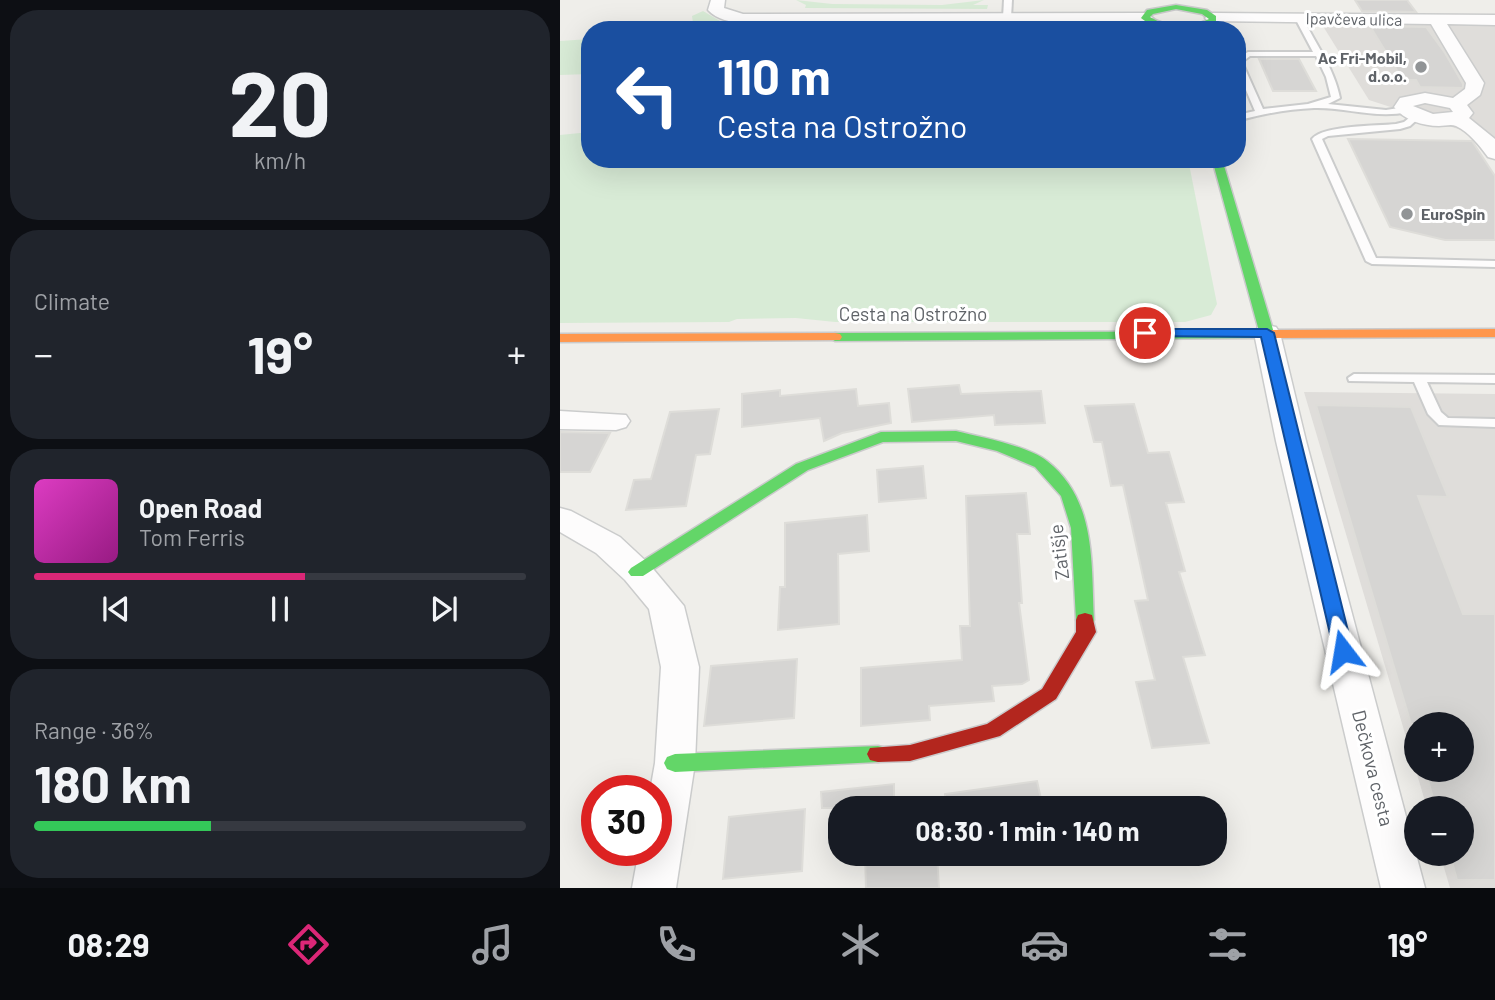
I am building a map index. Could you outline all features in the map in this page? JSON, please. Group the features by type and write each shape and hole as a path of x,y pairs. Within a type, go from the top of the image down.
{"street":[{"path":"718,0 716,10 724,15 743,19 1145,18 1151,21"},
{"path":"1145,18 1150,12 1175,4 1196,9 1213,18 1211,21"},
{"name":"Ipavčeva ulica","path":"1213,18 1495,20"},
{"path":"1436,20 1475,83 1474,91 1456,111"},
{"path":"1411,113 1403,104 1417,98 1442,99 1484,137 1495,153"},
{"name":"Dečkova cesta","path":"1219,168 1267,333 1294,455 1403,888"},
{"name":"Cesta na Ostrožno","path":"560,338 1495,333"},
{"path":"560,420 615,421"},
{"name":"Zatišje","path":"637,572 802,467 881,437 956,436 1003,448 1041,464 1069,495 1080,528 1086,632 1049,694 993,730 910,753 675,763"},
{"path":"560,518 608,545 637,572 666,606 680,667 675,763 654,888"}],"lane":[{"path":"1007,18 1008,0"},
{"path":"1299,18 1333,78 1336,98 1319,106"},
{"path":"1246,55 1317,54"},
{"path":"1246,80 1260,112"},
{"path":"1246,116 1286,107 1319,106 1411,113"},
{"path":"1411,113 1397,127 1328,133 1317,139 1371,261 1495,264"},
{"path":"1354,378 1495,379"},
{"path":"1418,378 1436,414 1444,422 1495,423"}],"shaded area":[{"path":"1321,23 1495,23 1495,141 1369,100"},
{"path":"1304,392 1495,394 1495,888 1450,888 1444,866 1474,866 1474,796 1423,796 1419,782 1474,782 1474,712 1404,712 1404,730"}],"green space":[{"path":"796,0 832,4 942,5 984,0 973,5 988,5 987,9 805,8 806,5"},
{"path":"703,11 720,21 693,21 692,16"},
{"path":"581,40 581,74 560,75 560,41"},
{"path":"581,133 581,168 1190,168 1217,304 1211,315 1185,322 835,322 796,318 737,319 729,322 560,323 560,135"}],"building":[{"path":"1355,0 1407,0 1416,12 1362,11"},
{"path":"1370,26 1426,27 1445,53 1463,88 1420,87 1416,80 1403,80"},
{"path":"1259,59 1299,59 1316,91 1273,91"},
{"path":"1348,139 1472,141 1495,176 1495,240 1445,240 1390,227"},
{"path":"959,385 961,394 1041,391 1045,423 995,425 994,415 912,422 908,389"},
{"path":"856,389 858,406 889,403 891,423 842,433 824,441 820,418 742,427 742,394 780,390 780,396"},
{"path":"1134,404 1148,453 1169,452 1184,502 1166,503 1185,571 1179,572 1205,655 1183,657 1209,743 1152,748 1136,682 1155,680 1135,601 1148,600 1123,485 1111,486 1102,442 1094,442 1085,406"},
{"path":"1316,405 1411,407 1448,497 1418,496 1463,614 1495,614 1495,880 1457,880 1453,866 1474,866 1474,796 1433,796 1428,782 1474,782 1474,712 1407,712"},
{"path":"719,409 710,454 696,455 686,506 626,510 634,480 651,479 670,412"},
{"path":"560,432 610,433 590,472 560,472"},
{"path":"923,466 926,498 879,502 877,470"},
{"path":"1026,493 1030,534 1017,534 1022,603 1019,603 1029,680 1022,684 992,686 994,701 929,706 930,720 861,726 861,668 962,660 960,626 970,626 966,496"},
{"path":"867,515 869,551 838,554 839,624 778,630 780,587 785,587 785,523"},
{"path":"797,659 794,718 704,726 711,666"},
{"path":"1037,781 1040,796 945,796"},
{"path":"894,784 894,796 828,796 828,808 822,808 821,792"},
{"path":"805,809 802,871 723,879 729,817"},
{"path":"865,866 938,866 939,888 866,888"}],"traffic: fast":[{"path":"1176,7 1204,12 1213,18 1212,21"},
{"path":"1150,21 1145,18 1150,12 1176,7"},
{"path":"1220,168 1267,333"},
{"path":"835,337 1256,334"},
{"path":"637,572 802,467 881,437 956,436 1003,448 1041,464 1069,495 1080,528 1085,620"},
{"path":"675,763 878,754"}],"traffic: slow":[{"path":"1256,334 1495,333"},
{"path":"560,338 835,337"}],"traffic: jam":[{"path":"878,754 910,753 993,730 1049,694 1086,632 1085,620"}],"place":[{"name":"Ac Fri-Mobil, d.o.o.","path":"1421,67"},
{"name":"EuroSpin","path":"1407,214"}],"route":[{"path":"1145,333 1267,333 1343,651"}]}
